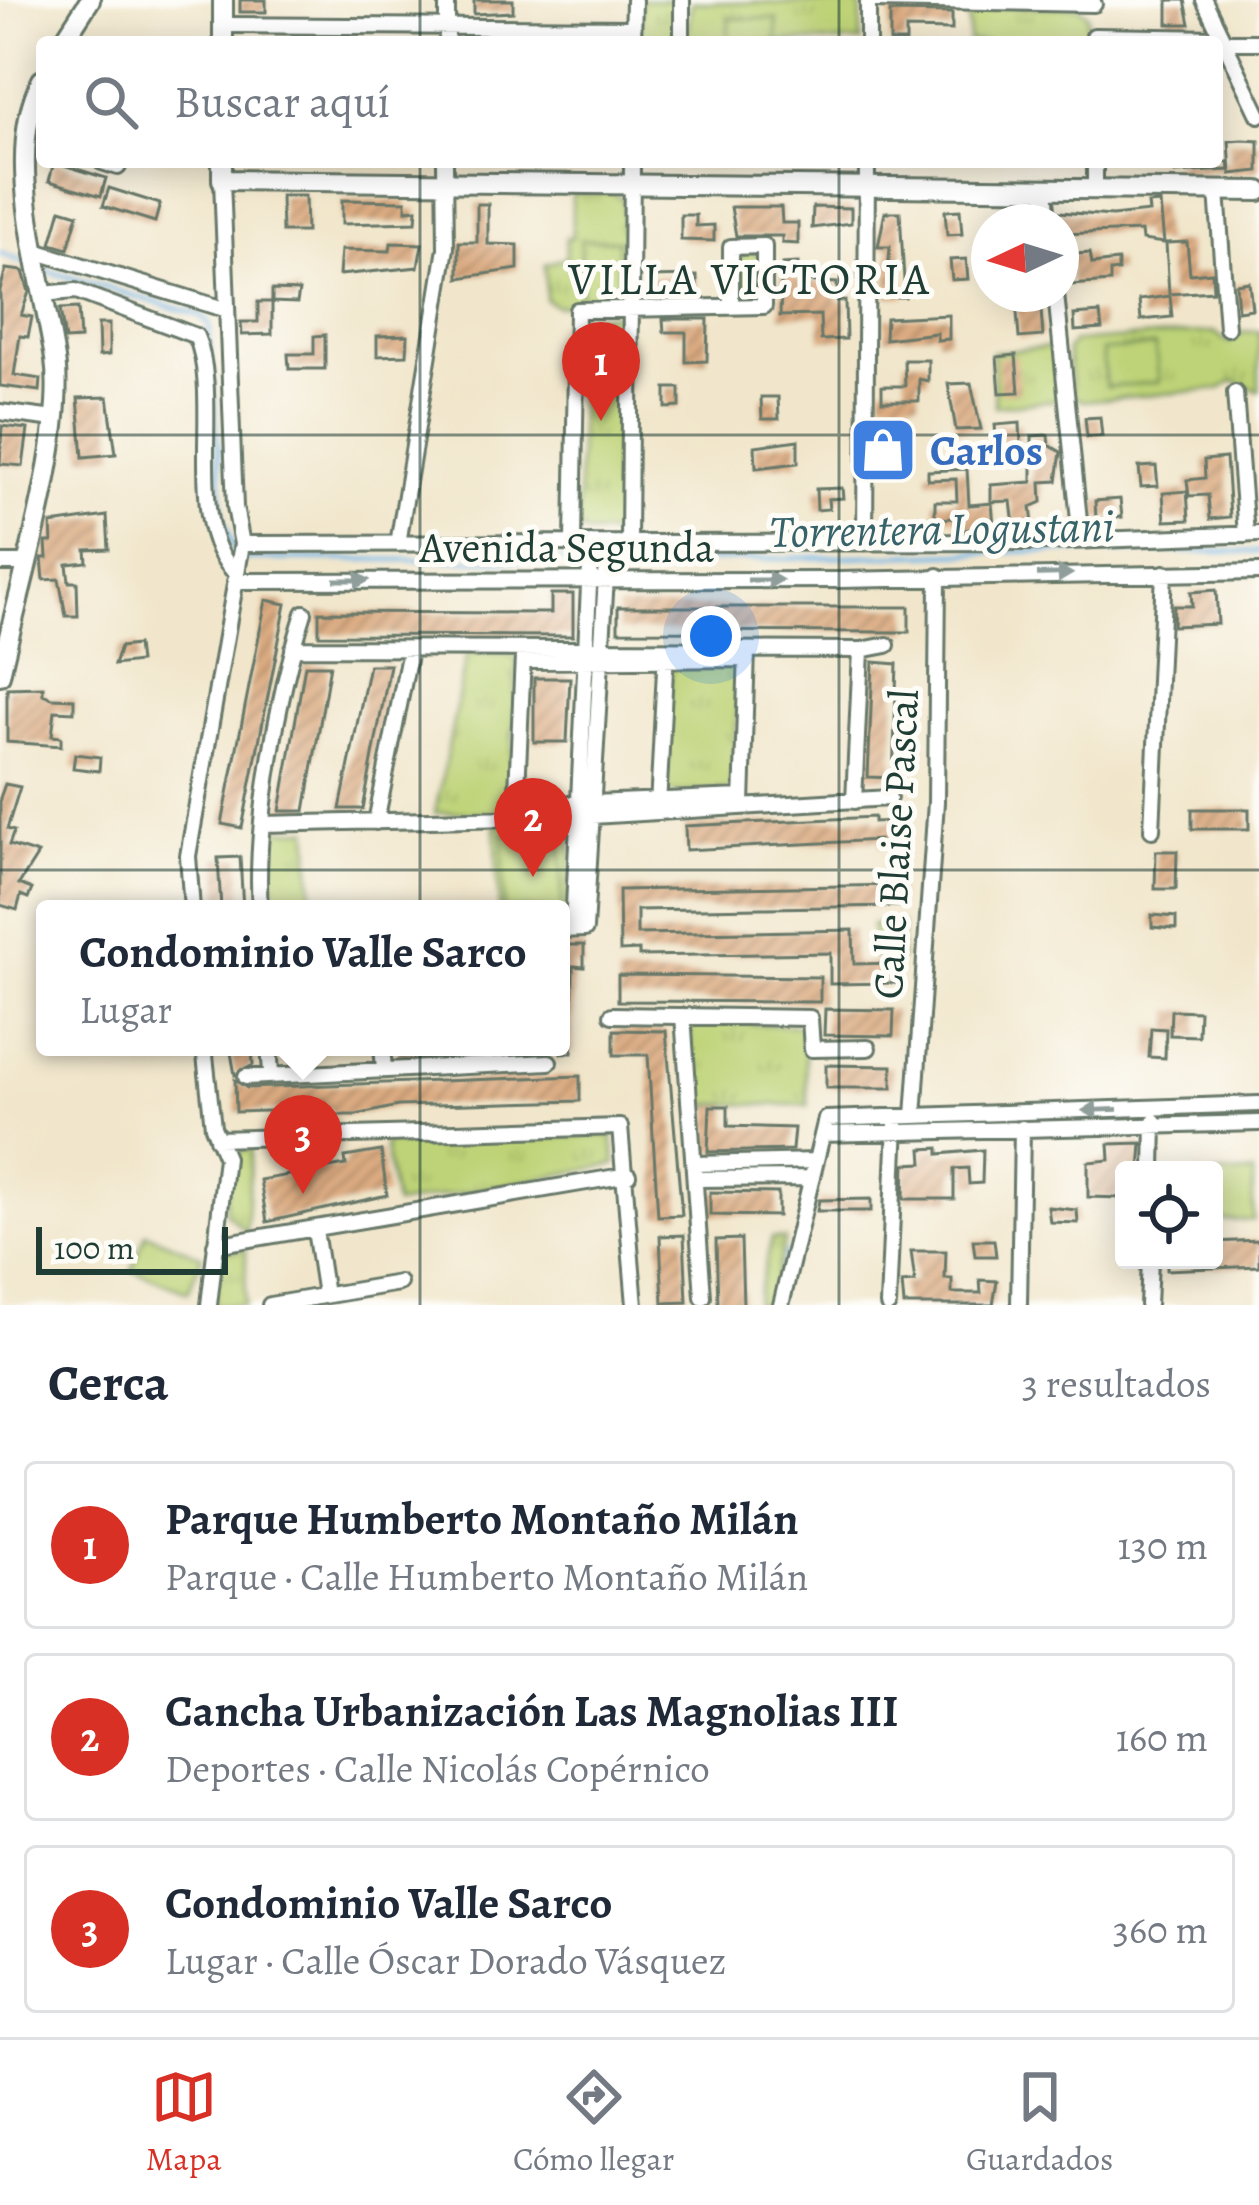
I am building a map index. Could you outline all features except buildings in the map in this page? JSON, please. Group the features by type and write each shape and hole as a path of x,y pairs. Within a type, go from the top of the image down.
{"street":[{"path":"67,36 90,0"},
{"path":"223,0 223,34 633,35 634,0"},
{"path":"447,0 447,34"},
{"path":"682,0 682,36"},
{"path":"869,36 872,0 1094,2 1094,36"},
{"path":"1204,0 1220,36"},
{"path":"1223,40 1259,42"},
{"path":"1223,42 1259,115"},
{"path":"0,675 55,419 56,371 38,271 34,144 27,112 36,93"},
{"path":"629,544 632,168"},
{"path":"865,543 866,168"},
{"path":"1095,168 1095,190"},
{"path":"191,900 188,856 238,563 222,171 445,172 632,183 1259,190"},
{"path":"398,544 446,248 445,172"},
{"path":"1045,189 1046,204"},
{"path":"1217,190 1227,328"},
{"path":"573,542 577,310 631,305 731,306 764,306 764,246 731,247 731,306"},
{"path":"38,271 227,310"},
{"path":"38,271 76,291 196,336 209,500 221,555 238,563"},
{"path":"1058,312 1081,540"},
{"path":"1235,393 1253,534"},
{"path":"0,412 55,419"},
{"name":"Avenida Segunda","path":"238,563 398,544 865,543 1253,534"},
{"path":"591,543 599,579"},
{"path":"573,929 586,810 599,579 608,543"},
{"path":"0,563 26,563"},
{"name":"Avenida Segunda","path":"238,563 599,579 1259,572"},
{"path":"1152,830 1164,573"},
{"name":"Calle Blaise Pascal","path":"888,1305 894,1133 906,1116 936,802 938,576"},
{"path":"259,900 256,860 293,649 304,613"},
{"path":"293,649 747,653 887,645"},
{"path":"376,821 410,650"},
{"path":"854,800 861,650"},
{"path":"658,807 666,653"},
{"path":"742,802 747,653"},
{"path":"516,813 523,654"},
{"path":"263,824 889,799"},
{"path":"612,1015 810,1018 812,1049 868,1048"},
{"path":"683,1016 703,1297"},
{"path":"205,1056 217,1139 226,1158 208,1305"},
{"path":"270,1056 271,1072"},
{"path":"383,1056 384,1068"},
{"path":"245,1077 511,1056"},
{"path":"537,1056 549,1061"},
{"path":"824,1126 894,1133 1022,1128 1259,1104"},
{"path":"824,1126 906,1116 1154,1117 1259,1123"},
{"path":"1153,1161 1154,1117"},
{"path":"217,1139 620,1126 628,1175 635,1305"},
{"path":"781,1305 824,1126"},
{"path":"1019,1305 1022,1128"},
{"path":"696,1172 816,1160"},
{"path":"696,1172 812,1178"},
{"path":"215,1244 628,1175"},
{"path":"218,1219 244,1240"},
{"path":"315,1230 325,1295"},
{"path":"1148,1305 1150,1269"},
{"path":"270,1305 399,1282"}],"green space":[{"path":"641,0 676,0 676,36 640,36"},
{"path":"692,2 856,4 861,8 861,36 687,36"},
{"path":"969,6 1079,7 1088,15 1087,36 969,36"},
{"path":"729,18 777,19 776,36 728,36"},
{"path":"572,193 612,193 623,199 624,288 616,302 556,306 546,300 545,265 566,257 566,238 572,238"},
{"path":"581,240 618,240 618,297 581,297"},
{"path":"759,253 761,299 738,300 736,256"},
{"path":"624,312 623,521 613,534 586,534 578,527 580,317"},
{"path":"1259,331 1259,391 1233,381 1220,389 1082,401 1073,395 1067,350 1073,342 1214,332 1229,343 1243,332"},
{"path":"1155,346 1159,382 1106,387 1102,351"},
{"path":"1051,347 1056,353 1058,400 995,406 992,352"},
{"path":"467,653 511,653 517,661 509,806 502,812 435,813"},
{"path":"678,664 740,668 732,789 673,793 666,789 671,668"},
{"path":"562,823 572,832 569,900 499,900 495,824"},
{"path":"309,829 313,900 265,900 267,836 272,830"},
{"path":"503,834 561,834 562,900 504,900"},
{"path":"902,924 901,959 874,958 872,925"},
{"path":"694,1022 803,1026 808,1105 696,1104 689,1030"},
{"path":"440,1056 521,1056 520,1057"},
{"path":"612,1135 616,1164 395,1205 384,1143"},
{"path":"251,1147 246,1232 225,1212 231,1157"},
{"path":"1253,1173 1253,1220 1223,1221 1223,1175"},
{"path":"146,1233 202,1256 188,1292 132,1270"},
{"path":"772,1238 785,1239 768,1305 755,1305"},
{"path":"246,1250 245,1305 214,1305 220,1252"}],"waterway":[{"name":"Torrentera Logustani","path":"0,253 28,264"},
{"name":"Torrentera Logustani","path":"45,270 199,315 209,324 223,516 235,554"},
{"name":"Torrentera Logustani","path":"627,563 1040,551 1259,552"},
{"name":"Torrentera Logustani","path":"246,559 579,561"},
{"path":"1168,1115 1259,1113"},
{"path":"917,1125 1140,1115"},
{"path":"846,1126 891,1125"},
{"path":"773,1305 787,1253"}],"place":[{"name":"Parque Humberto Montaño Milán","path":"601,421"},
{"name":"Carlos","path":"883,450"},
{"name":"Cancha Urbanización Las Magnolias III","path":"533,877"},
{"name":"Condominio Valle Sarco","path":"303,1194"}],"district":[{"name":"VILLA VICTORIA","path":"750,278"}]}
